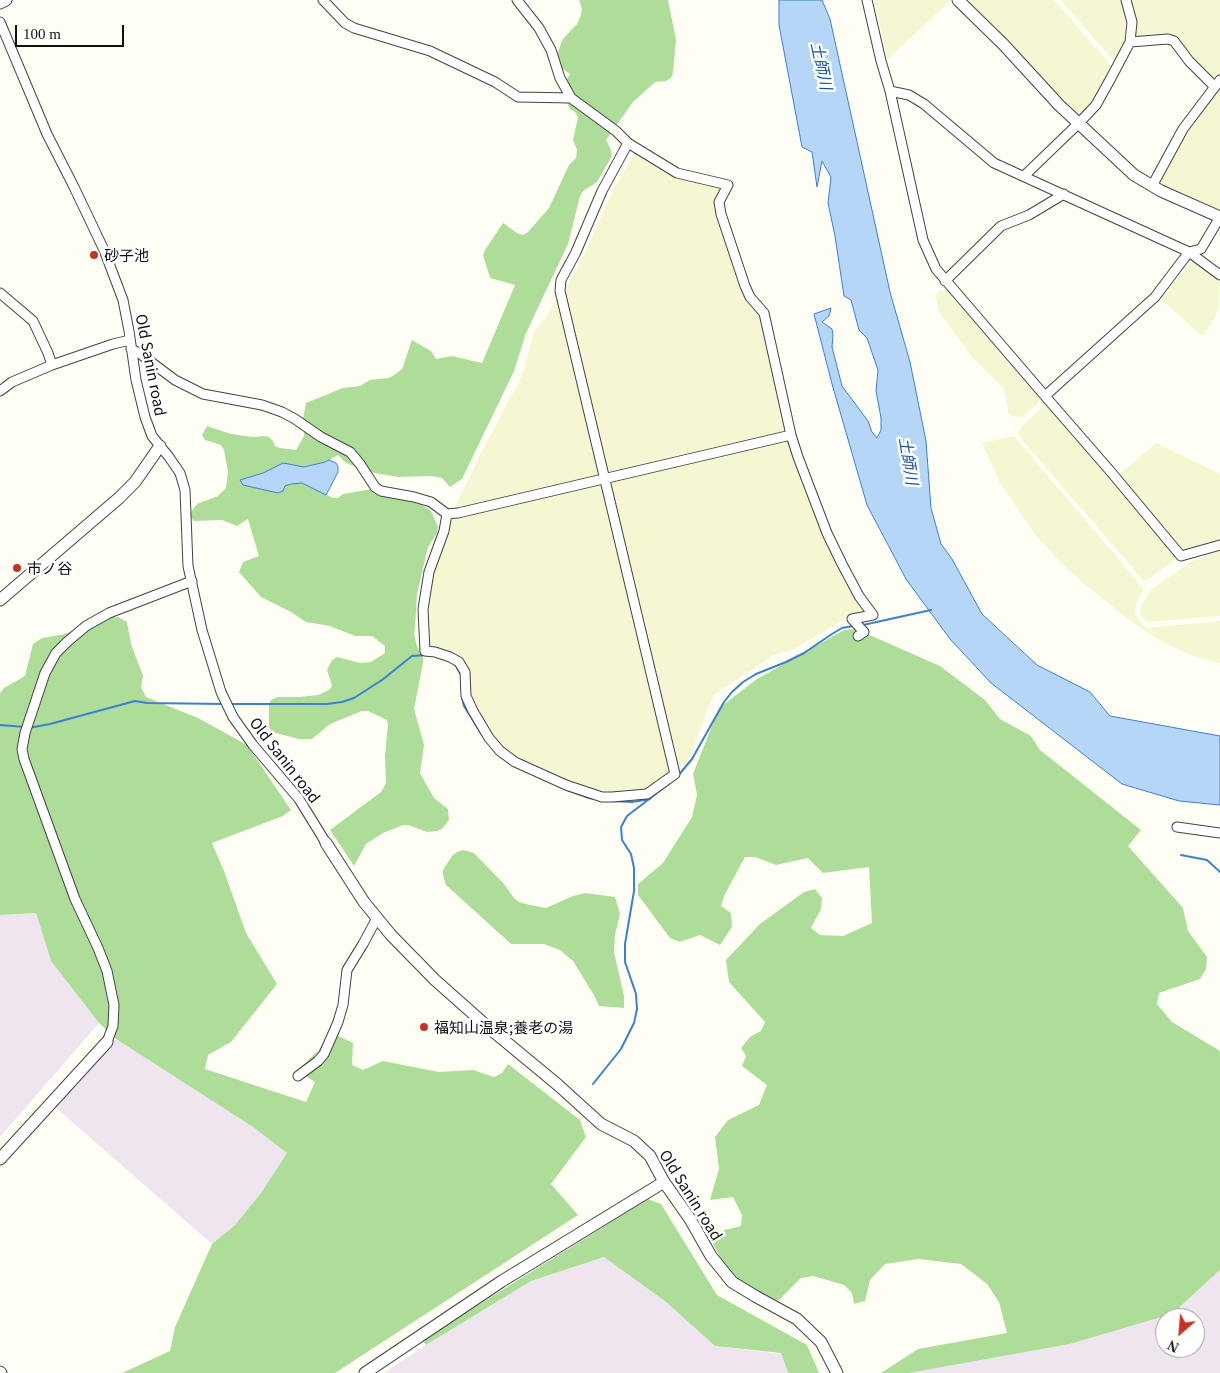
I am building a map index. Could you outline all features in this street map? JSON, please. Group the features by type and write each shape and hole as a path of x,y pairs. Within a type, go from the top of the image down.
{"street":[{"path":"0,3 6,0"},
{"path":"323,0 345,22 354,28 430,51 495,82 518,97 571,98"},
{"path":"517,0 539,28 551,50 560,78 571,98 616,131 628,143 676,174 728,185 719,202 721,214 745,286 750,297 764,313 791,435 827,533 859,596 873,615 852,619 864,632 858,636"},
{"path":"867,0 890,91 923,240 936,269 1181,556 1220,545"},
{"path":"958,0 1003,44 1059,105 1134,175 1160,191 1220,217 1201,249 1189,252 1155,297 1044,396"},
{"path":"1024,176 1096,105 1130,42 1132,22 1126,0"},
{"name":"Old Sanin road","path":"0,22 47,134 104,250 123,300 136,380 145,417 152,436 180,473 185,490 188,560 202,630 221,692 233,717 253,745 299,799 364,902 391,935 435,980 601,1124 634,1141 650,1156 664,1182 690,1219 710,1256 732,1282 797,1318 821,1342 837,1373"},
{"path":"1130,42 1168,39 1174,41 1189,61 1217,83 1184,130 1152,186"},
{"path":"890,91 908,95 924,104 994,163 1189,252 1220,275"},
{"path":"447,514 444,531 429,572 423,609 425,650 436,652 459,662 465,672 466,696 482,728 500,751 515,762 566,785 602,797 647,794 676,774 560,291 561,280 576,252 602,190 628,143"},
{"path":"945,280 1001,226 1029,215 1064,194"},
{"path":"0,293 33,321 52,366"},
{"path":"0,391 12,382 113,344 131,345 175,380 203,394 216,398 262,405 282,412 321,437 350,452 375,487 381,491 414,496 431,502 447,514 791,435"},
{"path":"0,600 119,498 134,482 160,446"},
{"path":"0,1159 107,1042 113,1026 114,1005 108,971 74,899 24,759 22,749 28,724 45,673 56,653 67,642 86,626 110,613 192,581"},
{"path":"1177,827 1220,833"},
{"path":"298,1076 324,1054 343,1005 347,970 364,944 377,918"},
{"path":"365,1373 502,1281 664,1182"}],"shaded area":[{"path":"36,913 51,961 99,1023 0,1137 0,915"},
{"path":"116,1039 253,1127 287,1153 261,1193 235,1225 212,1244 55,1107"},
{"path":"604,1257 666,1302 715,1346 781,1354 788,1373 384,1373 531,1281"},
{"path":"1220,1270 1220,1373 909,1373 1070,1344 1155,1319 1155,1358 1205,1358 1205,1308 1179,1308"}],"green space":[{"path":"579,0 668,0 676,40 673,73 671,78 666,81 655,82 633,102 606,140 612,156 597,182 583,191 580,196 568,244 526,333 514,371 462,479 450,487 442,478 431,476 398,477 364,471 345,462 338,455 325,462 304,467 283,463 263,473 240,480 285,486 302,483 333,498 338,498 343,494 372,489 422,505 431,511 438,527 437,533 428,547 417,594 414,634 417,646 423,657 423,663 414,709 424,745 420,773 434,798 448,809 449,820 442,829 437,831 427,832 403,825 383,833 366,844 354,866 330,830 381,792 386,783 387,720 368,711 362,711 330,724 312,739 299,739 272,732 269,727 269,705 271,700 277,697 318,695 329,690 332,686 327,670 332,660 337,657 360,663 371,662 385,653 385,646 372,636 355,636 330,626 306,622 261,597 239,572 243,562 259,556 248,519 237,526 222,520 194,521 190,517 197,504 218,496 226,488 228,472 224,450 221,445 205,440 202,435 207,426 231,434 269,437 275,446 296,450 304,436 303,419 306,403 343,388 360,386 370,380 393,376 402,369 412,340 431,351 436,359 452,356 482,363 515,285 490,278 483,255 485,250 503,223 517,233 523,235 528,232 549,208 569,165 576,158 577,150 573,140 578,117 570,109 563,94 564,83 570,74 556,64 555,59 563,39 577,24 581,15 582,9"},
{"path":"874,0 951,0 888,59"},
{"path":"963,0 1054,0 1109,63 1112,69 1087,111 1079,117"},
{"path":"1061,0 1122,0 1129,22 1127,41 1117,60 1113,60"},
{"path":"1129,0 1220,0 1220,74 1215,82 1175,40 1135,38 1135,20"},
{"path":"1220,85 1220,212 1158,183 1187,129"},
{"path":"636,151 723,187 717,206 761,316 788,432 608,475 564,293 585,253 613,191"},
{"path":"1193,260 1220,279 1219,306 1215,318 1202,336 1162,298"},
{"path":"950,290 1040,394 1039,402 1022,418 1009,415 1004,389 972,357 939,312 936,294 939,291"},
{"path":"560,298 602,476 453,511 484,447 522,376 534,331 545,319 556,300"},
{"path":"1049,405 1178,556 1146,581 1143,580 1018,433 1021,427 1044,406"},
{"path":"1014,436 1142,587 1143,590 1136,604 1135,612 1140,623 1147,628 1220,621 1220,663 1190,655 1161,641 1133,623 1058,560 1034,533 1000,483 982,443"},
{"path":"790,439 805,491 817,521 835,558 867,612 865,615 845,619 792,650 774,655 715,694 692,752 686,764 679,769 677,768 608,480"},
{"path":"1156,443 1220,474 1220,543 1191,553 1184,550 1121,476 1121,473"},
{"path":"604,482 672,771 645,791 612,794 596,792 570,783 517,759 495,741 471,696 469,671 455,656 428,647 427,615 430,581 453,517"},
{"path":"1220,551 1220,616 1145,621 1140,613 1141,605 1152,589 1192,561"},
{"path":"107,617 118,617 127,622 131,644 143,676 141,687 146,697 198,718 247,745 291,810 283,816 212,843 246,933 277,984 231,1042 208,1055 205,1069 306,1102 315,1082 306,1076 302,1066 318,1051 330,1032 353,1043 352,1065 363,1070 383,1061 439,1072 473,1070 494,1077 502,1073 508,1064 580,1120 586,1137 551,1184 578,1215 335,1373 122,1373 170,1351 175,1327 212,1244 235,1225 261,1193 287,1153 253,1127 116,1039 99,1023 51,961 36,913 0,915 0,693 4,688 25,676 33,644 42,638 65,634"},
{"path":"856,629 940,666 985,700 1000,719 1031,736 1040,750 1141,830 1128,846 1183,908 1188,931 1207,957 1206,969 1200,979 1159,993 1157,1004 1172,1022 1220,1051 1220,1270 1179,1308 1155,1308 1155,1319 1070,1344 909,1373 881,1373 918,1349 1007,1333 999,1302 987,1284 961,1264 918,1259 885,1264 870,1280 865,1301 854,1304 852,1293 844,1285 813,1276 801,1278 778,1301 740,1282 721,1259 708,1234 741,1226 742,1215 733,1197 710,1200 719,1169 715,1137 728,1120 759,1105 767,1085 742,1066 746,1056 741,1048 750,1037 761,1031 765,1022 729,982 726,960 760,924 804,892 815,889 822,898 821,909 811,928 820,935 843,936 872,923 869,867 823,873 808,858 776,865 755,857 745,857 724,896 721,906 731,913 732,927 720,945 700,935 680,942 670,938 638,895 638,884 663,863 692,817 697,795 693,774 719,708 757,679 844,630"},
{"path":"463,850 474,853 519,902 546,908 573,896 585,893 615,897 620,914 615,935 614,952 624,996 624,1008 599,1006 573,961 560,950 544,944 511,944 446,885 443,870 452,856"},
{"path":"648,1199 661,1204 717,1295 807,1345 819,1373 788,1373 781,1353 715,1346 666,1302 604,1257 531,1281 426,1345 422,1340"}],"water":[{"name":"土師川","path":"779,0 822,0 830,19 890,292 910,362 926,441 931,508 941,544 952,559 982,614 1037,665 1090,692 1110,716 1220,736 1220,805 1179,801 1122,784 991,683 950,639 906,579 867,505 814,314 831,308 829,316 822,322 832,329 832,347 842,386 868,421 872,432 877,438 881,430 881,418 876,391 878,370 867,338 859,330 851,300 844,296 828,203 831,177 822,161 817,187 812,152 802,147 779,25"},
{"path":"329,460 336,463 338,472 326,495 302,483 285,486 283,491 278,493 243,485 240,480 263,473 283,463 304,467"}],"waterway":[{"path":"863,625 931,610"},
{"path":"677,777 692,759 724,702 743,682 756,674 804,653 842,628 853,626"},
{"path":"231,704 327,704 342,702 354,698 382,680 412,656 427,655"},
{"path":"453,663 461,675"},
{"path":"462,698 464,706 482,735"},
{"path":"30,727 50,724 135,701 147,703 224,704"},
{"path":"0,725 25,727"},
{"path":"593,1084 621,1049 634,1023 637,1009 636,994 625,962 625,944 634,891 634,868 631,854 622,840 621,827 627,816 674,780"},
{"path":"567,790 595,799"},
{"path":"610,801 632,802 650,799"},
{"path":"1181,855 1207,860 1220,872"}],"place":[{"name":"砂子池","path":"94,255"},
{"name":"市ノ谷","path":"17,568"},
{"name":"福知山温泉;養老の湯","path":"424,1027"}]}
